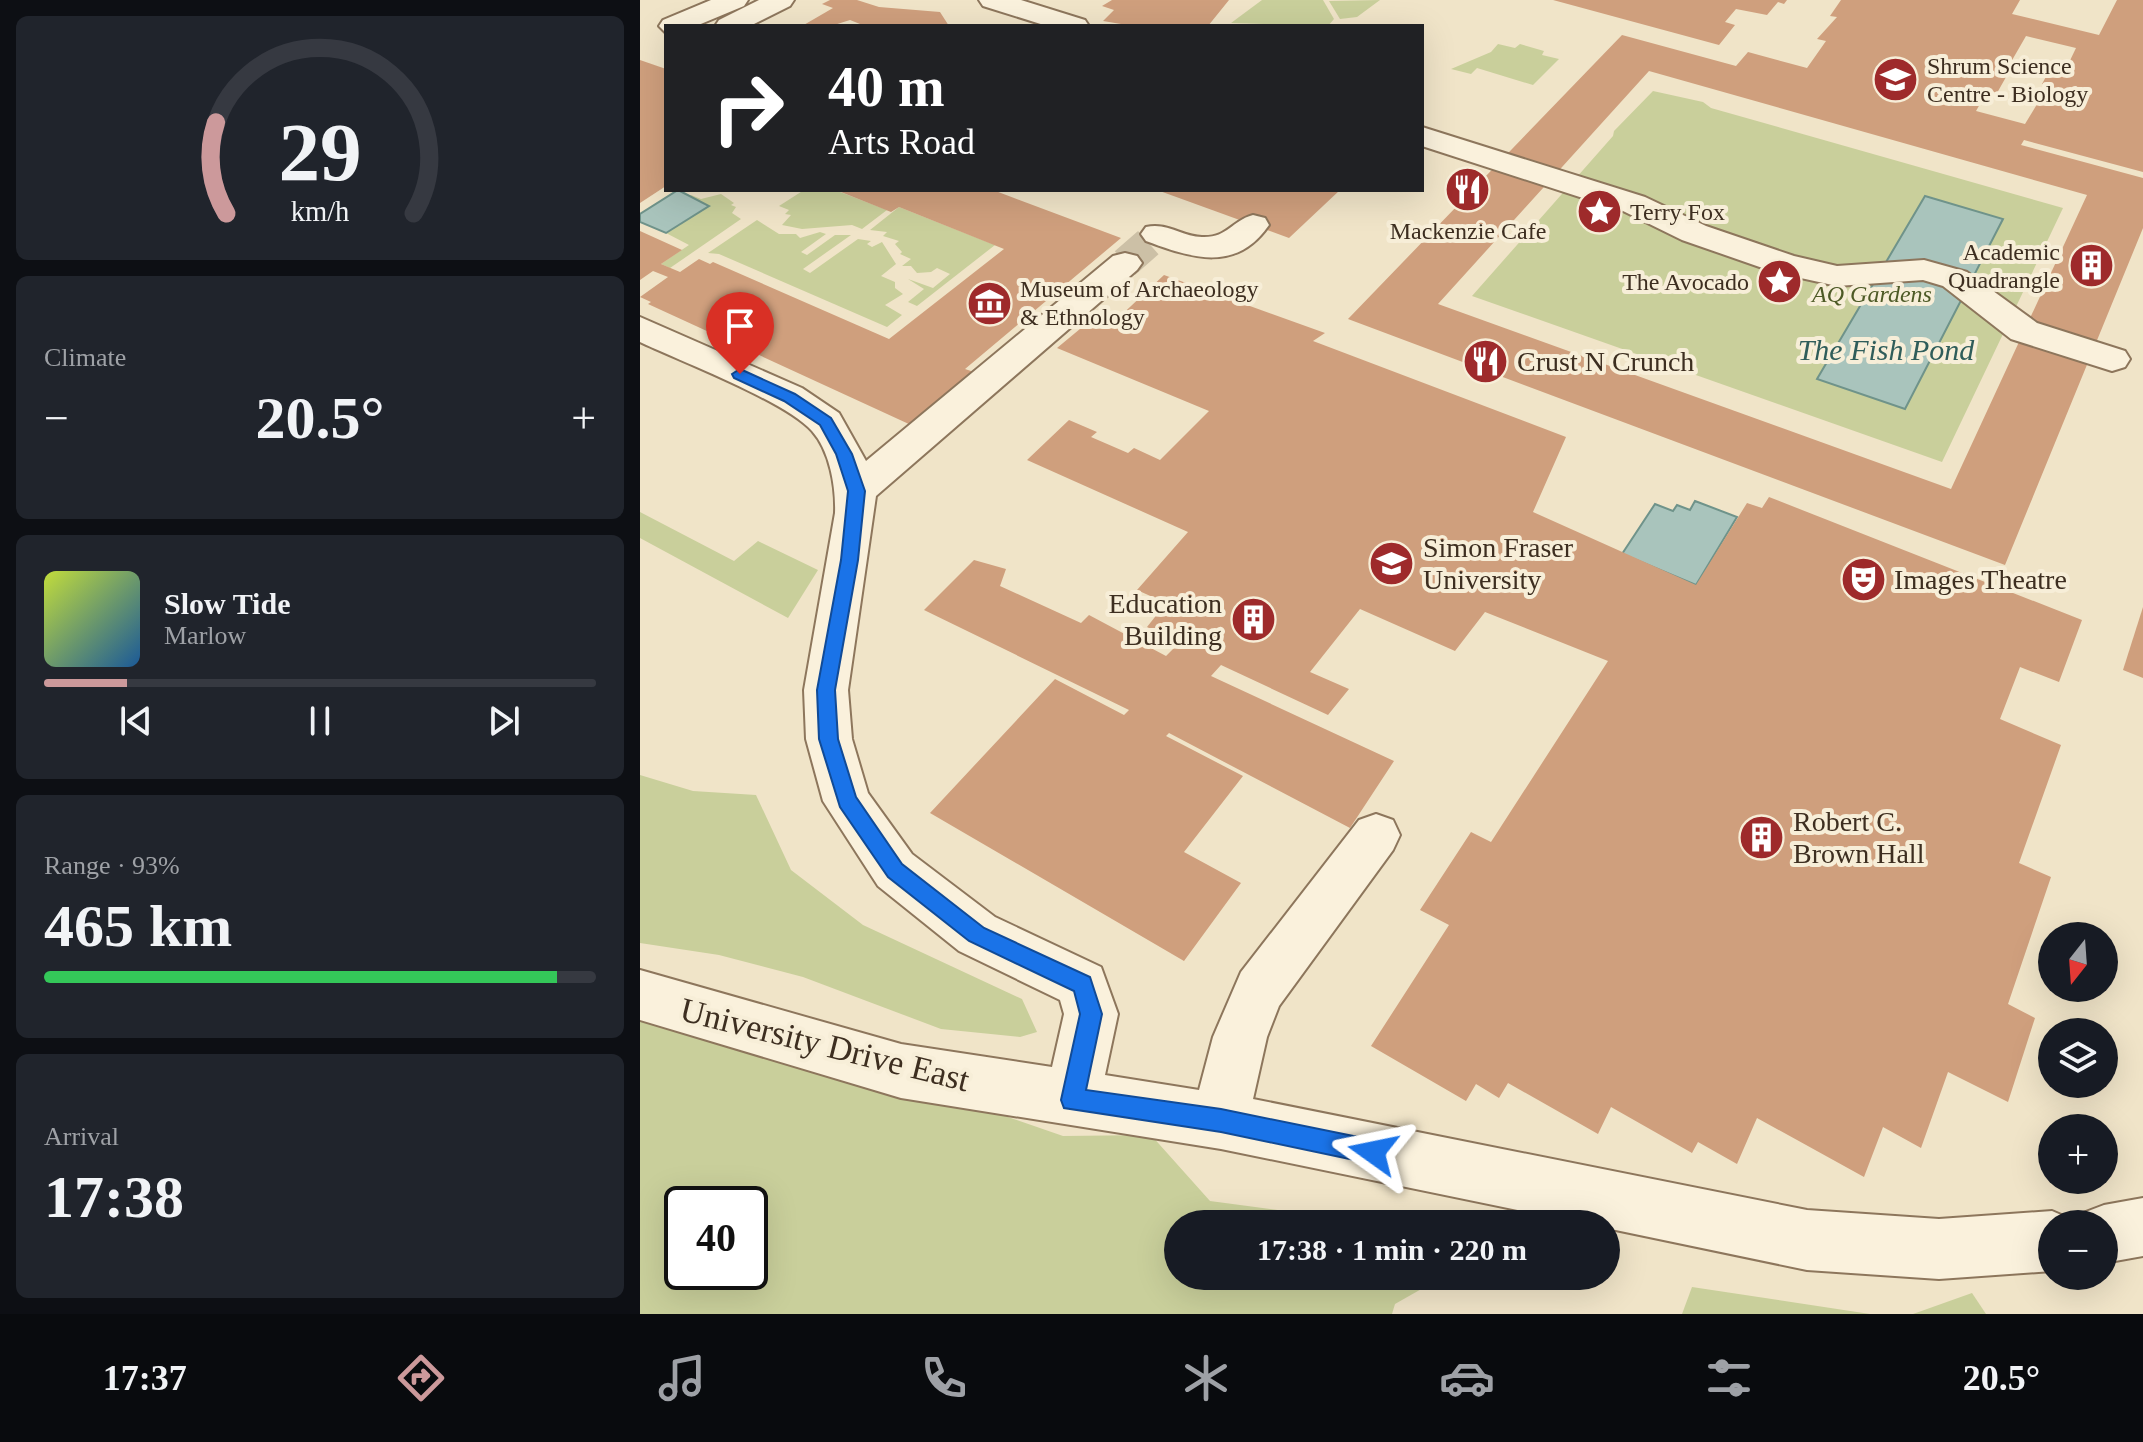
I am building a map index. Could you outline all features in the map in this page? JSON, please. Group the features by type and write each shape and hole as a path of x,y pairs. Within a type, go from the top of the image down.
{"street":[{"path":"667,24 699,0"},
{"path":"672,24 734,0"},
{"path":"733,24 780,0"},
{"path":"993,0 1069,24"},
{"path":"1424,137 1634,204 1694,233 1786,265 1837,276 1924,270 1955,279 2024,331 2112,359"},
{"path":"1158,234 1196,248 1232,245 1253,225"},
{"path":"856,491 1125,263"},
{"path":"640,328 789,397 826,422 844,454 856,491 850,560 826,690 829,739 847,801 895,870 977,934 1082,984 1091,1014 1072,1100"},
{"path":"1221,1121 1235,1052 1254,1001 1376,835"},
{"name":"University Drive East","path":"640,995 901,1071 1221,1121 1807,1240 1939,1249 2038,1242"},
{"path":"2118,1231 2143,1227"}],"green space":[{"path":"1262,0 1323,0 1334,19 1330,24 1231,23"},
{"path":"1380,0 1357,17 1340,19 1329,1"},
{"path":"1498,44 1515,48 1520,44 1559,59 1533,85 1477,68 1471,74 1451,69 1491,52"},
{"name":"AQ Gardens","path":"1653,91 1703,102 1711,108 2063,208 1942,462 1472,296 1613,136 1614,131"},
{"path":"801,192 840,192 887,210 862,229 852,225 802,229 782,225 791,215 785,214 789,210 779,206"},
{"path":"721,194 734,203 731,205 736,207 732,213 741,219 670,268 661,264 689,245 666,233 708,206 687,197 691,195 701,199"},
{"path":"899,207 995,245 917,306 908,302 924,289 908,279 933,288 950,274 937,268 931,272 917,273 911,266 902,266 911,259 900,254 902,252 895,244 899,241 883,236 887,232 870,230"},
{"path":"757,220 779,234 796,234 800,238 820,232 826,234 801,252 807,255 835,235 851,235 803,269 810,273 858,239 871,241 867,244 872,247 882,242 896,264 881,276 895,282 895,288 903,294 885,305 902,315 887,327 719,254 708,253"},
{"path":"640,512 734,561 758,541 818,570 788,618 640,538"},
{"path":"640,775 693,791 756,795 791,870 863,925 1022,999 1037,1032 1020,1037 941,1029 803,977 719,955 640,943"},
{"path":"640,990 1063,1136 1151,1135 1210,1201 1278,1210 1164,1210 1164,1290 1420,1290 1395,1304 1392,1314 640,1314"},
{"path":"1692,1287 1870,1314 1682,1314"},
{"path":"1972,1293 1986,1314 1913,1314"}],"water":[{"path":"675,192 682,192 709,206 666,233 640,222 640,214"},
{"name":"The Fish Pond","path":"1925,196 2003,219 1905,409 1817,379"},
{"path":"1695,501 1737,517 1696,585 1622,554 1655,504 1673,511 1677,505 1690,510"}],"building":[{"path":"830,0 857,0 879,7 940,12 948,24 860,24 850,20 837,24 805,24 833,8 822,4"},
{"path":"1112,0 1229,0 1210,24 1121,24 1103,21 1114,10 1102,6"},
{"path":"1553,0 1787,0 1784,4 1778,2 1767,15 1736,9 1725,22 1735,25 1719,45"},
{"name":"Academic Quadrangle","path":"1841,0 2020,0 2012,14 2099,35 2117,0 2143,0 2143,172 2024,140 2021,145 2143,178 2143,228 2005,565 1348,319 1622,35 1736,66 1748,52 1807,68 1826,41 1817,39 1837,17 1830,16","holes":["2026,36 2076,48 2063,75 2049,71 2042,84 2048,86 2025,124 1976,111 1988,90 1997,93 2010,70 2001,68 2005,61 2011,62","1649,71 2087,195 1951,489 1438,304"]},
{"path":"640,60 664,68 664,187 640,203"},
{"path":"841,192 998,192 1121,238 965,369 974,372 911,425 648,304 651,302 640,297 668,277 653,271 640,280 640,231 682,250 661,264 680,272 699,259 710,264 713,262 889,339 1004,249 899,207 891,212"},
{"path":"1162,192 1338,192 1289,238"},
{"path":"1164,275 1325,333 1313,341 1566,437 1533,512 1696,585 1747,503 1762,508 1769,497 2082,620 2059,682 2020,667 2000,719 2061,745 2019,863 2051,877 2008,1004 2035,1018 2008,1102 1948,1072 1921,1148 1883,1127 1864,1177 1757,1118 1737,1164 1698,1142 1692,1153 1611,1107 1598,1134 1508,1083 1499,1098 1476,1084 1466,1101 1371,1046 1449,925 1420,910 1471,832 1491,842 1608,661 1485,612 1455,651 1360,609 1310,672 1349,689 1328,715 1221,665 1211,676 1394,761 1350,828 1169,733 1166,736 1243,776 1184,852 1241,883 1184,961 930,813 1055,679 1124,715 1129,710 924,610 974,560 1006,569 1000,586 1081,623 1089,615 1166,656 1179,643 1147,627 1166,603 1137,590 1188,532 1027,460 1069,420 1097,432 1091,437 1128,453 1134,448 1160,460 1209,411 1057,348 1098,314 1114,322"},
{"path":"2143,607 2143,678 2123,670"}],"tunnel":[{"path":"1125,263 1158,234"}],"place":[{"name":"Shrum Science Centre - Biology","path":"1896,80"},
{"name":"Mackenzie Cafe","path":"1468,189"},
{"name":"Terry Fox","path":"1599,212"},
{"name":"Academic Quadrangle","path":"2091,266"},
{"name":"The Avocado","path":"1780,282"},
{"name":"Museum of Archaeology & Ethnology","path":"989,303"},
{"name":"Crust N Crunch","path":"1486,361"},
{"name":"Simon Fraser University","path":"1392,563"},
{"name":"Images Theatre","path":"1863,579"},
{"name":"Education Building","path":"1253,619"},
{"name":"Robert C. Brown Hall","path":"1762,837"}],"route":[{"path":"740,374 789,397 826,422 844,454 856,491 850,560 826,690 829,739 847,801 895,870 977,934 1082,984 1091,1014 1072,1100 1221,1121 1373,1152"}]}
